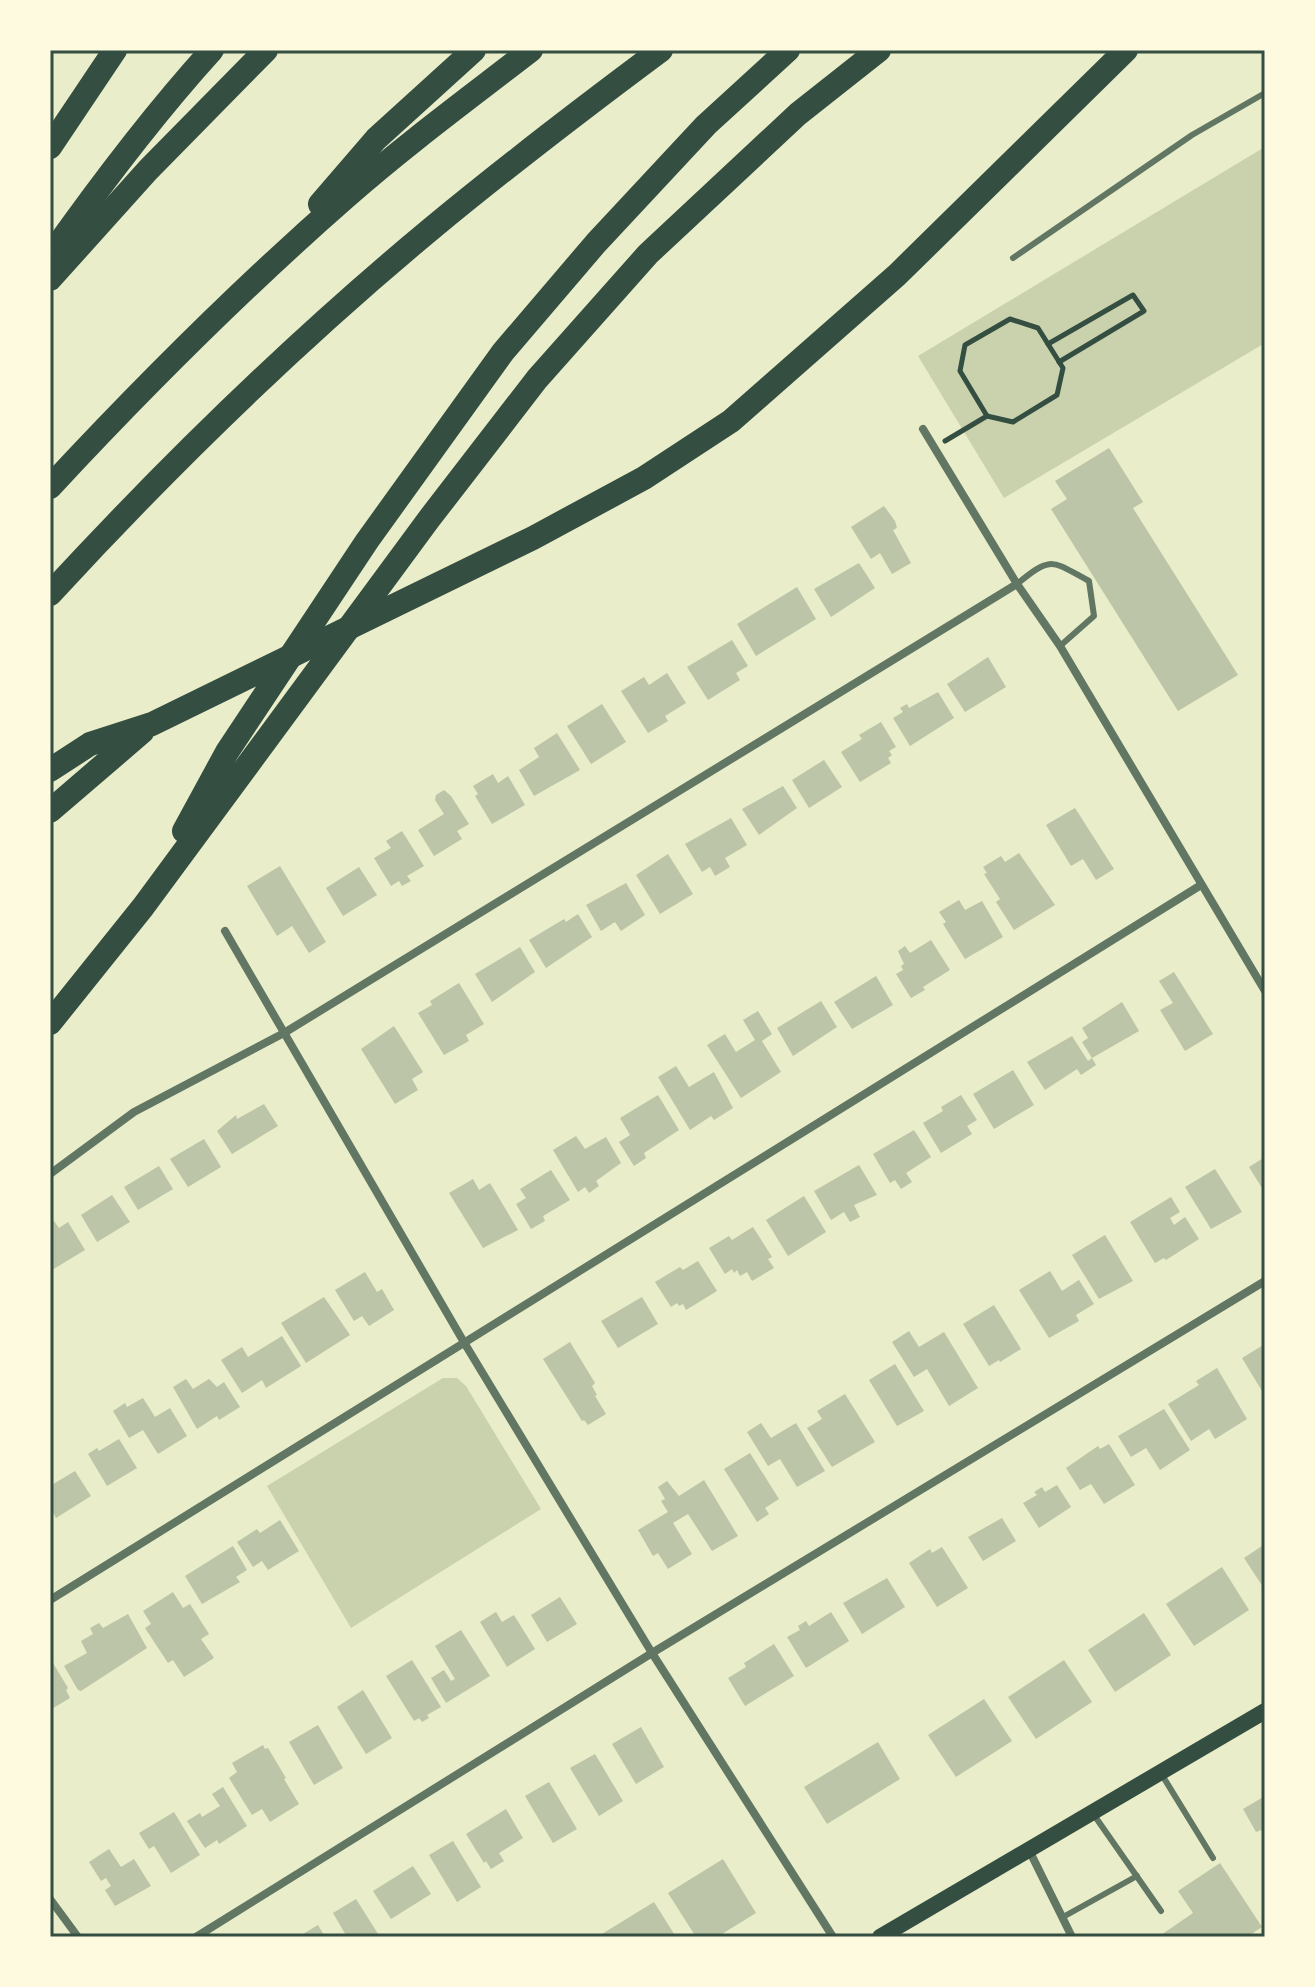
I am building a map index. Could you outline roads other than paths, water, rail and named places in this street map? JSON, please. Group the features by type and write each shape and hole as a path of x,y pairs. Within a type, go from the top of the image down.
{"highway":[{"path":"50,147 115,50"},
{"path":"50,256 105,177 164,103 212,50"},
{"path":"50,279 148,170 266,50"},
{"path":"253,282 376,139 474,50"},
{"path":"50,487 103,430 253,282 347,196 531,50"},
{"path":"50,594 187,453 311,334 430,229 661,50"},
{"path":"143,907 227,752 367,541 503,352 596,243 706,125 788,50"},
{"path":"50,1023 143,907 429,519 537,379 648,254 798,114 879,50"},
{"path":"50,770 90,744 152,724 484,562 644,478 731,421 897,275 1126,50"},
{"path":"1077,98 1144,50"},
{"path":"50,811 152,724"}],"main road":[{"path":"880,1937 898,1933 1029,1849 1265,1711"}],"street":[{"path":"923,429 1017,584 1060,646 1265,991"},
{"path":"50,1174 134,1112 284,1033 1017,584"},
{"path":"50,1600 1201,885"},
{"path":"225,931 465,1344 652,1653 833,1937"},
{"path":"196,1937 652,1653 1265,1281"},
{"path":"1029,1849 1071,1937"},
{"path":"50,1899 78,1937"}],"lane":[{"path":"1013,258 1192,135 1265,93"},
{"path":"1017,584 1040,565 1055,563 1089,581 1094,616 1060,646"},
{"path":"1161,1772 1213,1858"},
{"path":"1092,1812 1161,1911"},
{"path":"1063,1917 1137,1876"}]}
